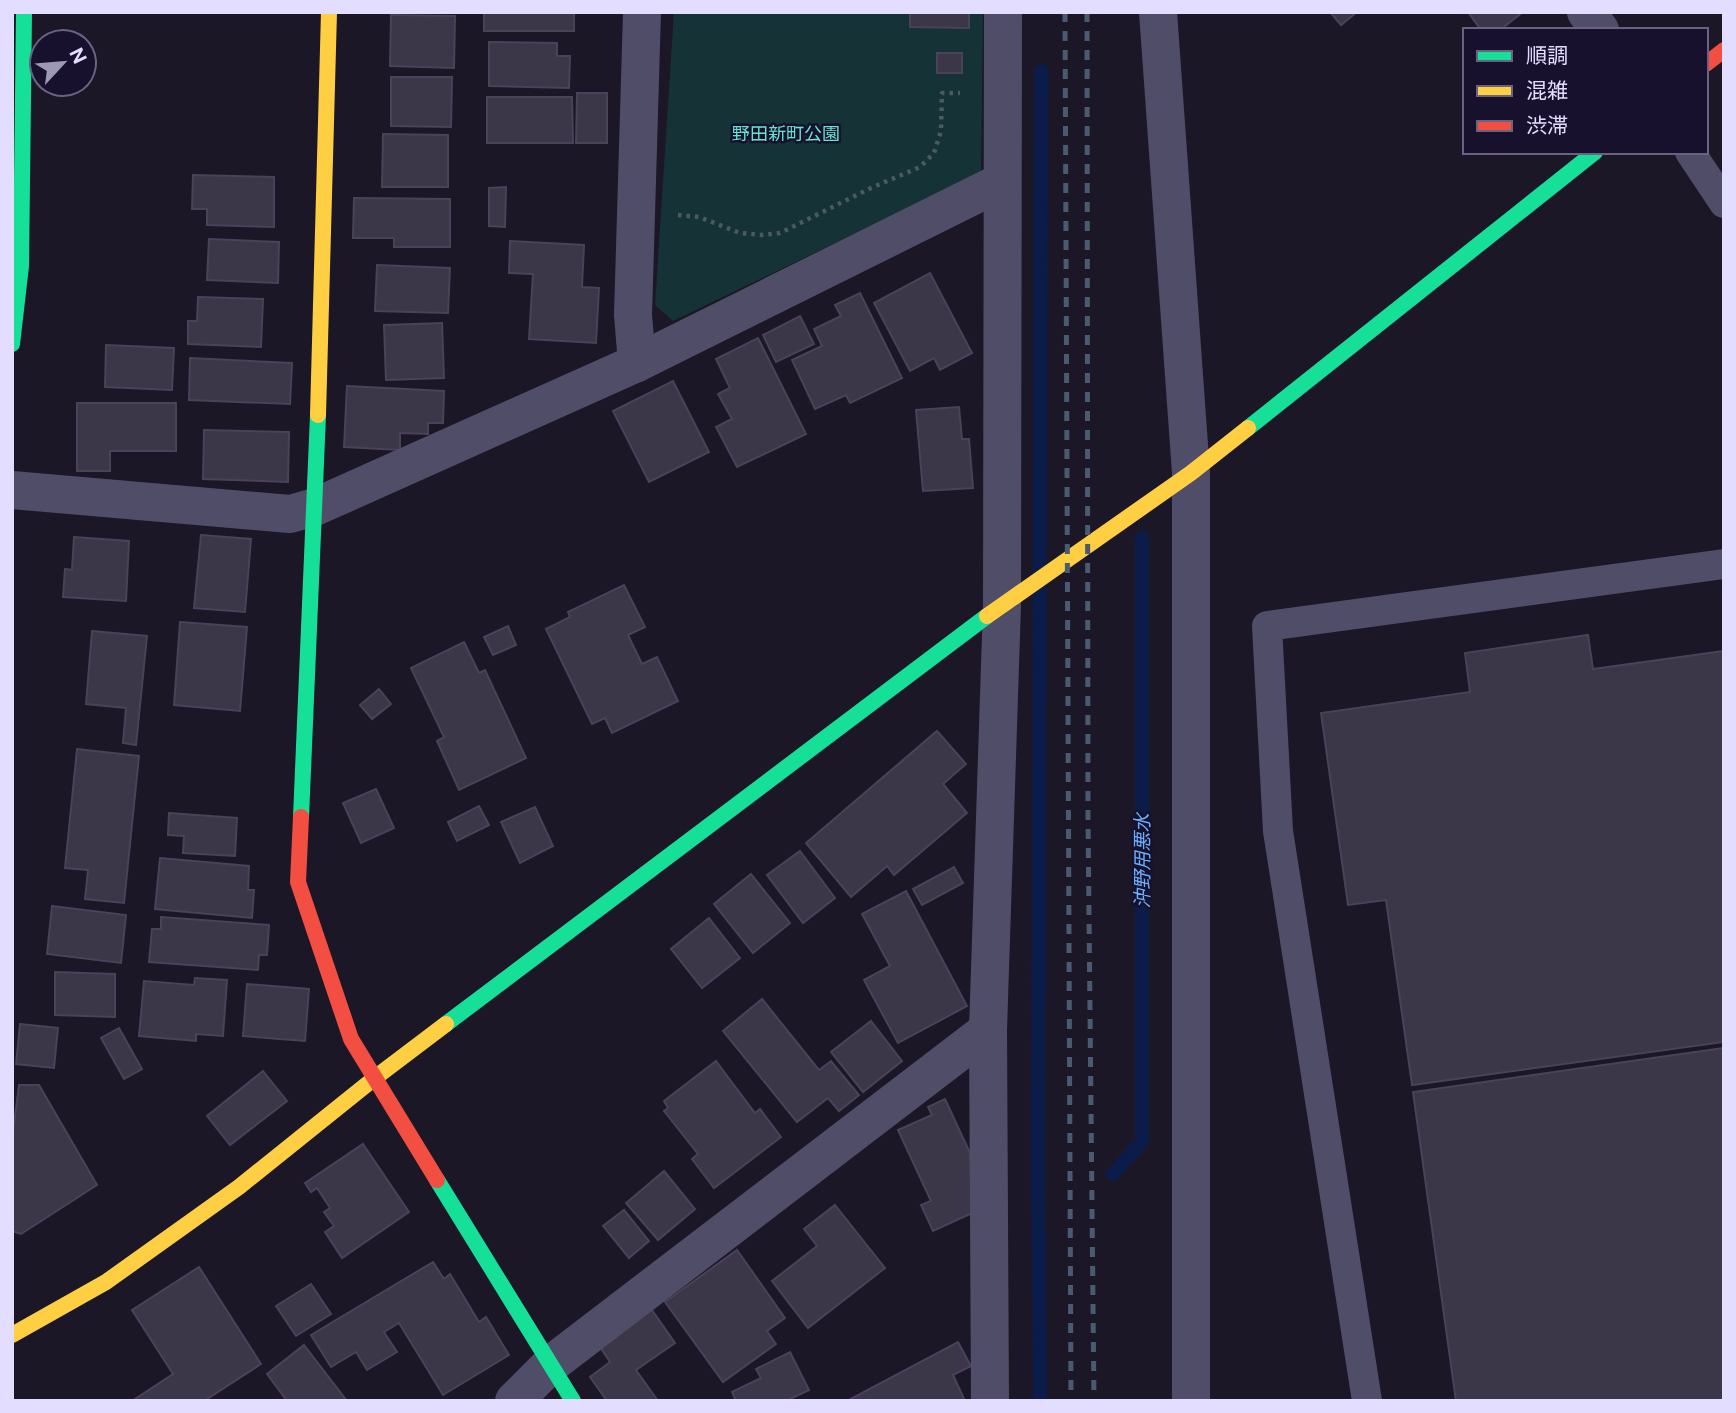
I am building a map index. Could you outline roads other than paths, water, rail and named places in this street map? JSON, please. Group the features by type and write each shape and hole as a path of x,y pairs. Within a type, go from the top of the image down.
{"street":[{"path":"12,344 24,12"},
{"path":"329,12 315,507 298,881 351,1039 573,1401"},
{"path":"637,363 633,315 642,12"},
{"path":"990,1401 988,1030 1002,605 1003,12"},
{"path":"1158,12 1191,473 1191,1401"},
{"path":"1586,12 1598,28"},
{"path":"1708,62 1724,50"},
{"path":"12,1335 106,1282 239,1187 376,1077 1002,605 1191,473 1592,154"},
{"path":"12,491 290,514 315,507 637,363 1001,182"},
{"path":"514,1401 550,1364 988,1030"}],"lane":[{"path":"1691,154 1724,203"},
{"path":"1367,1401 1279,831 1267,626 1724,564"}],"waterway":[{"path":"1040,1401 1038,1175 1041,71"},
{"name":"沖野用悪水","path":"1113,1174 1142,1141 1142,538"}],"railway":[{"path":"1065,12 1071,1401"},
{"path":"1087,12 1088,817 1094,1401"}],"park label":[{"name":"野田新町公園","path":"786,133"}]}
